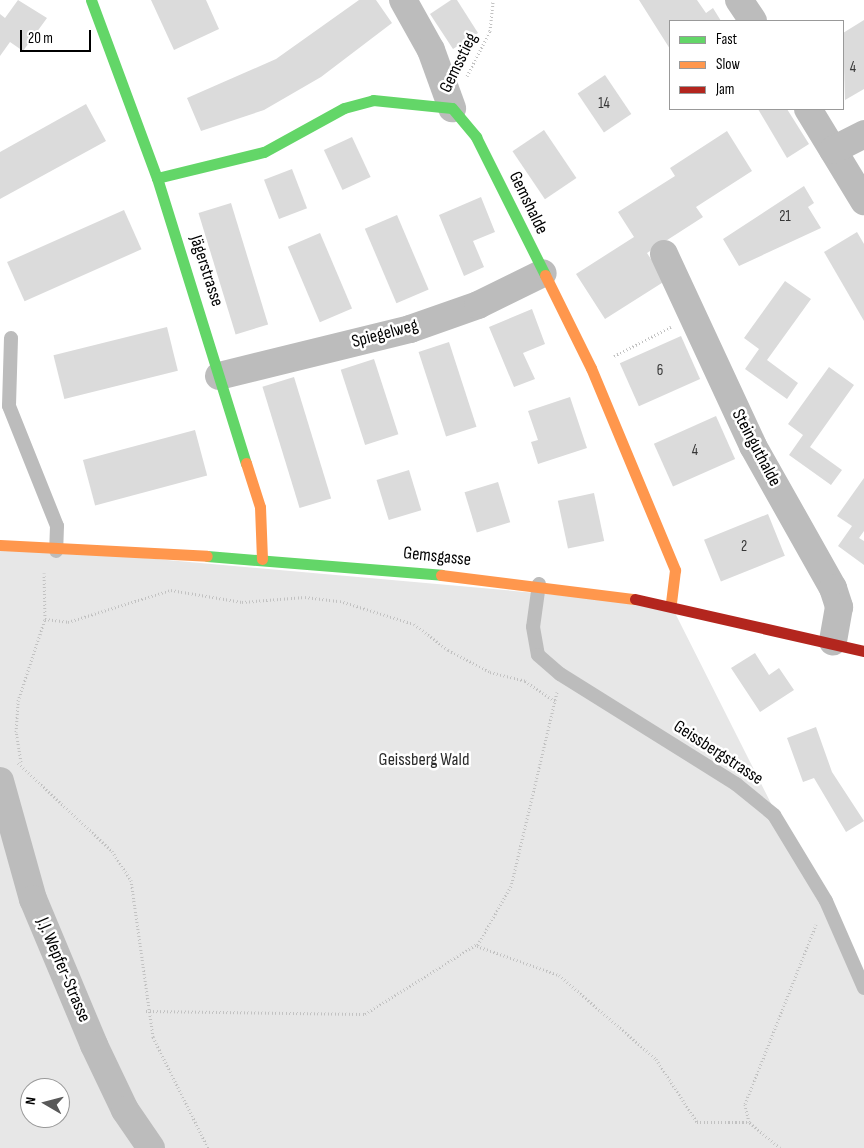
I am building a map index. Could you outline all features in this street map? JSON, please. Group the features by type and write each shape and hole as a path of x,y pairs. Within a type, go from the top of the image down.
{"street":[{"name":"Jägerstrasse","path":"91,0 157,178 260,507 262,559"},
{"path":"157,178 264,152 344,108 373,100 452,108 431,50 403,0"},
{"path":"739,0 751,20"},
{"name":"Gemshalde","path":"452,108 476,137 591,368 675,570 671,605"},
{"path":"809,110 864,201"},
{"path":"833,150 864,134"},
{"name":"Steinguthalde","path":"664,254 690,318 753,446 832,588 839,607 833,641"},
{"name":"Spiegelweg","path":"219,376 410,329 478,305 543,273"},
{"name":"Gemsgasse","path":"0,545 49,551 262,559 539,584 671,605 833,641 864,651"},
{"name":"J.J. Wepfer-Strasse","path":"7,772 37,908 115,1088 151,1148"}],"lane":[{"path":"11,338 9,406 57,526 49,551"},
{"name":"Geissbergstrasse","path":"539,584 533,626 538,656 560,674 736,784 774,814 826,901 864,988"}],"path":[{"name":"Gemsstieg","path":"452,108 490,31 493,0"},
{"path":"591,368 690,318"},
{"path":"49,551 45,619 18,701 21,762 112,850 132,880 140,915 146,1012 153,1037 208,1148"},
{"path":"45,619 68,622 171,590 242,602 305,597 340,601 414,624 448,650 490,672 525,681 555,701"},
{"path":"560,674 511,886 477,946 559,976 656,1059 697,1122 749,1122"},
{"path":"7,772 21,762"},
{"path":"780,1148 749,1122 745,1104 826,901"},
{"path":"146,1012 365,1014 465,955 489,924"}],"green space":[{"name":"Geissberg Wald","path":"0,545 671,605 864,988 864,1148 0,1148"}],"building":[{"path":"18,0 47,18 23,51 10,42 0,56 0,14 5,18"},
{"path":"151,0 206,0 219,29 174,50"},
{"path":"359,0 376,0 392,23 321,77 264,110 201,131 187,98 276,59"},
{"path":"451,0 457,0 478,33 453,49 430,14"},
{"path":"639,0 697,0 706,13 713,8 720,20 669,20 669,47"},
{"path":"864,20 864,89 845,100 844,66 844,32"},
{"path":"605,75 631,114 604,132 578,93"},
{"path":"86,104 106,141 0,199 0,152"},
{"path":"759,110 788,110 809,144 787,158"},
{"path":"544,130 576,178 545,199 512,151"},
{"path":"727,131 752,171 696,207 703,217 647,253 665,281 605,319 576,274 634,237 618,212 675,176 670,168"},
{"path":"352,137 371,177 342,190 324,150"},
{"path":"292,169 307,208 279,219 264,180"},
{"path":"804,186 814,203 808,207 821,228 739,266 723,239"},
{"path":"481,197 495,232 473,241 484,267 464,276 439,215"},
{"path":"231,203 268,324 236,334 198,213"},
{"path":"124,210 141,249 25,301 7,262"},
{"path":"397,215 429,290 396,303 365,229"},
{"path":"857,232 864,244 864,321 824,252"},
{"path":"320,233 352,308 320,322 288,247"},
{"path":"785,281 811,299 767,360 798,383 787,399 745,369 759,349 744,338"},
{"path":"532,309 545,344 523,353 535,379 514,387 489,327"},
{"path":"167,327 178,371 64,399 53,355"},
{"path":"681,336 700,379 639,406 620,363"},
{"path":"449,342 477,427 446,437 419,352"},
{"path":"374,359 398,434 365,445 341,370"},
{"path":"829,367 854,385 810,447 842,470 831,485 789,455 803,435 788,424"},
{"path":"294,377 331,498 300,508 262,387"},
{"path":"570,397 587,448 538,464 531,442 538,440 528,411"},
{"path":"716,416 735,459 673,487 654,444"},
{"path":"195,430 207,475 95,505 83,460"},
{"path":"409,470 421,510 389,520 376,480"},
{"path":"864,478 864,531 859,538 864,541 864,565 838,546 852,526 837,516"},
{"path":"498,482 510,522 477,532 465,492"},
{"path":"594,493 604,541 568,549 558,501"},
{"path":"768,514 785,556 721,582 704,540"},
{"path":"755,653 769,675 779,668 794,690 760,712 731,668"},
{"path":"816,727 832,772 864,821 846,832 814,778 803,782 787,738"}],"traffic: fast":[{"path":"91,0 157,178 246,463"},
{"path":"157,178 264,152 344,108 373,100 452,108 476,137 545,275"},
{"path":"207,556 441,575"}],"traffic: slow":[{"path":"545,275 591,368 675,570 671,605"},
{"path":"246,463 260,507 262,559"},
{"path":"0,545 207,556"},
{"path":"441,575 635,599"}],"traffic: jam":[{"path":"635,599 864,651"}]}
